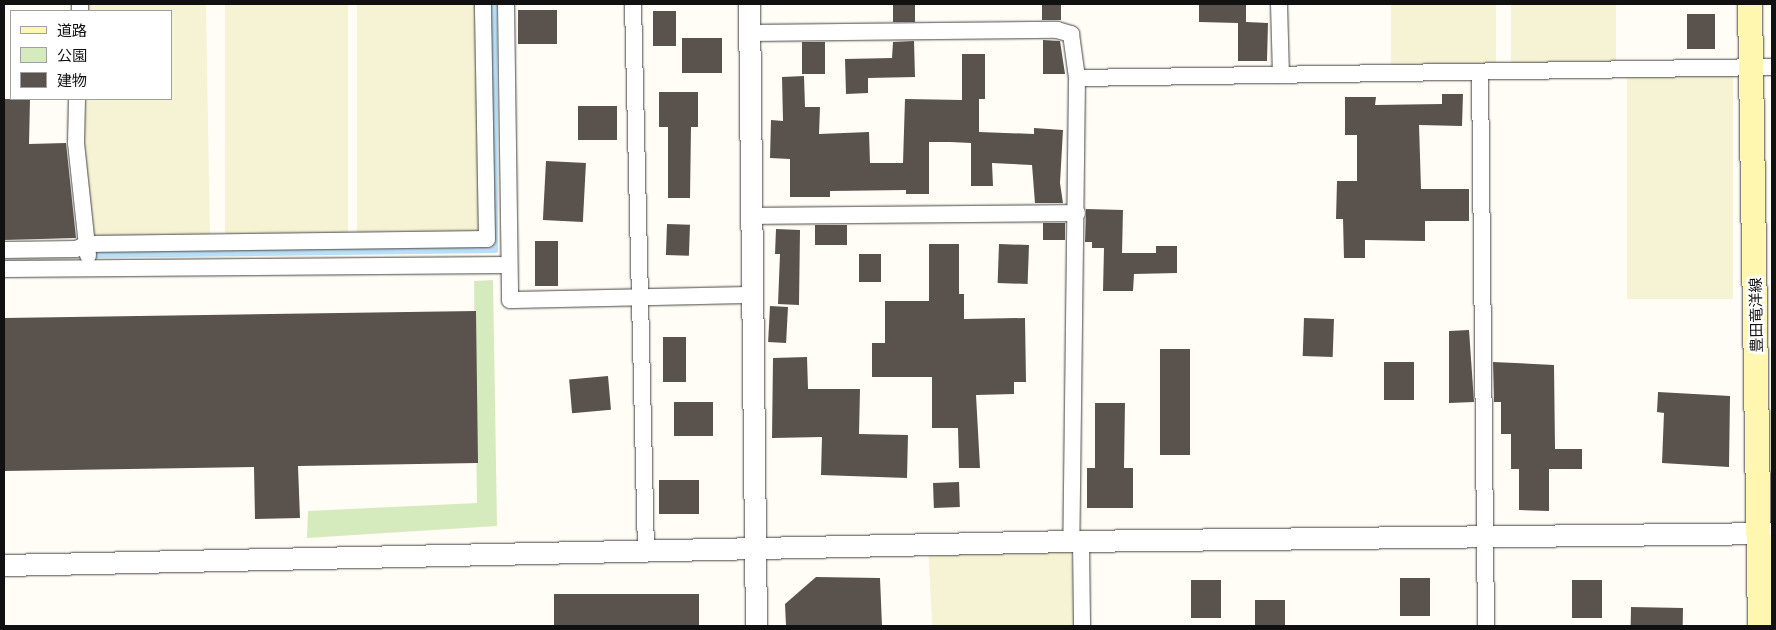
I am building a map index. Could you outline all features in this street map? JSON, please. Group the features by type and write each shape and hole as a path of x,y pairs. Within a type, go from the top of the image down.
{"main road":[{"name":"豊田竜洋線","path":"1750,4 1762,67 1766,533 1760,626"}],"street":[{"path":"4,250 76,249 87,244 487,239 483,4"},
{"path":"506,4 507,266 510,300 751,295"},
{"path":"633,4 646,551"},
{"path":"749,4 756,626"},
{"path":"1279,4 1281,75"},
{"path":"750,33 1057,30 1071,34 1077,78 1076,541 1082,626"},
{"path":"1077,78 1762,67"},
{"path":"1480,72 1486,626"},
{"path":"77,100 76,143 88,267"},
{"path":"751,216 1077,212"},
{"path":"4,269 507,266"},
{"path":"4,563 1486,534 1766,533"}],"shaded area":[{"path":"80,4 206,4 210,241 87,244 77,100 172,100 172,10 80,10"},
{"path":"225,4 348,4 348,244 225,244"},
{"path":"357,4 481,4 481,239 357,239"},
{"path":"1391,4 1496,4 1496,66 1391,66"},
{"path":"1511,4 1616,4 1616,66 1511,66"},
{"path":"1627,68 1733,68 1733,299 1627,299"},
{"path":"1071,541 1075,626 932,626 928,548"}],"green space":[{"path":"493,280 497,526 307,538 308,511 477,503 474,281"}],"building":[{"path":"893,4 915,4 915,22 893,22"},
{"path":"1042,4 1061,4 1061,20 1042,20"},
{"path":"1199,4 1246,4 1246,22 1268,23 1267,61 1238,61 1238,23 1199,22"},
{"path":"518,10 557,10 557,44 518,44"},
{"path":"653,11 676,11 676,46 653,46"},
{"path":"1687,14 1715,14 1715,49 1687,49"},
{"path":"682,38 722,38 722,73 682,73"},
{"path":"1043,40 1060,41 1065,74 1043,74"},
{"path":"914,41 915,77 868,78 868,93 846,94 845,59 892,58 893,42"},
{"path":"802,42 825,42 825,74 802,74"},
{"path":"962,54 985,54 985,99 979,99 979,132 1034,134 1034,128 1063,130 1060,183 1063,203 1035,203 1032,165 992,163 993,186 971,186 971,143 950,142 929,142 929,194 906,194 906,190 830,191 830,197 790,197 790,159 770,158 771,120 783,121 782,77 804,76 805,107 820,107 819,134 869,132 870,163 903,163 905,99 962,100"},
{"path":"659,92 698,92 698,127 691,127 690,198 668,198 668,127 659,127"},
{"path":"1442,94 1463,94 1462,126 1419,125 1421,189 1469,189 1469,221 1425,221 1425,241 1365,240 1365,258 1344,258 1343,219 1336,219 1337,181 1357,181 1357,135 1345,135 1345,97 1376,97 1375,105 1442,104"},
{"path":"4,99 30,100 29,144 66,143 76,238 4,240"},
{"path":"578,106 617,106 617,140 578,140"},
{"path":"546,161 586,163 583,222 543,220"},
{"path":"1086,209 1123,210 1122,253 1156,253 1156,246 1177,246 1177,273 1134,274 1133,291 1103,291 1104,248 1092,248 1092,242 1085,242"},
{"path":"1043,223 1065,223 1065,240 1043,240"},
{"path":"667,224 690,225 689,256 666,255"},
{"path":"815,225 847,225 847,245 815,245"},
{"path":"776,229 800,230 799,305 778,304 780,254 775,254"},
{"path":"535,241 558,241 558,286 535,286"},
{"path":"929,244 959,244 959,294 964,294 964,319 1025,318 1026,382 1014,382 1014,394 976,395 980,468 959,468 958,428 932,428 932,377 872,377 872,343 885,343 885,301 929,301"},
{"path":"999,244 1029,245 1028,284 998,283"},
{"path":"859,254 881,254 881,282 859,282"},
{"path":"770,306 788,307 786,343 768,342"},
{"path":"476,311 478,463 298,466 300,518 255,519 254,467 4,471 4,318"},
{"path":"1304,318 1334,319 1333,357 1303,356"},
{"path":"1469,330 1474,402 1449,403 1449,331"},
{"path":"663,337 686,337 686,382 663,382"},
{"path":"1160,349 1190,349 1190,455 1160,455"},
{"path":"807,357 808,389 860,389 859,434 908,435 907,478 821,475 822,437 772,438 773,358"},
{"path":"1384,362 1414,362 1414,400 1384,400"},
{"path":"1493,362 1554,365 1555,449 1582,449 1582,469 1549,469 1549,511 1519,510 1519,469 1511,469 1511,434 1501,434 1501,402 1494,402"},
{"path":"608,376 611,410 572,413 569,379"},
{"path":"1658,392 1730,396 1729,467 1662,463 1664,413 1657,412"},
{"path":"674,402 713,402 713,436 674,436"},
{"path":"1095,403 1125,403 1124,468 1133,468 1133,508 1087,508 1087,468 1095,468"},
{"path":"659,480 699,480 699,514 659,514"},
{"path":"959,482 960,507 934,508 933,483"},
{"path":"816,577 880,578 882,626 786,626 785,604"},
{"path":"1400,578 1430,578 1430,616 1400,616"},
{"path":"1191,580 1221,580 1221,618 1191,618"},
{"path":"1572,580 1602,580 1602,618 1572,618"},
{"path":"554,594 699,594 699,626 554,626"},
{"path":"1255,600 1285,600 1285,626 1255,626"},
{"path":"1631,607 1683,608 1683,626 1631,626"}],"waterway":[{"path":"87,255 495,250 494,4"}]}
